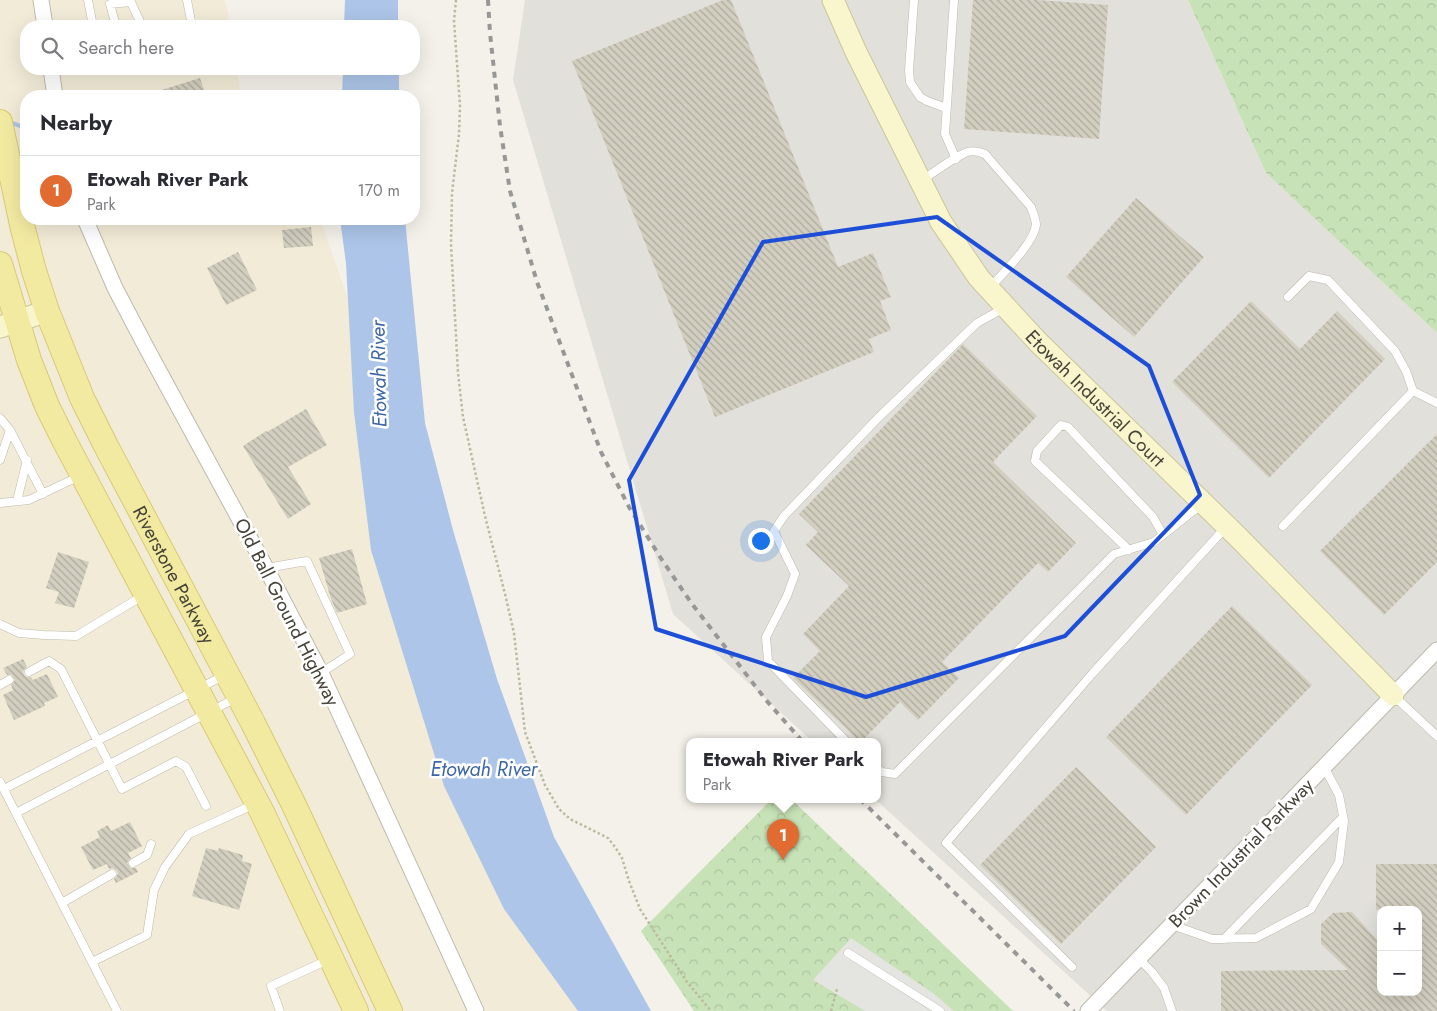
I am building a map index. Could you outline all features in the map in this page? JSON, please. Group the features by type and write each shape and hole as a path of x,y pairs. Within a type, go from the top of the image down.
{"main road":[{"name":"Riverstone Parkway","path":"0,122 20,220"},
{"name":"Riverstone Parkway","path":"21,225 47,311 82,398 298,814 390,1011"},
{"name":"Riverstone Parkway","path":"0,264 8,324 29,360 47,406 257,803 356,1011"}],"street":[{"path":"41,0 44,20"},
{"name":"Etowah Industrial Court","path":"833,0 856,52 941,222 978,278 1038,342 1227,526 1393,695"},
{"path":"52,75 55,90"},
{"name":"Old Ball Ground Highway","path":"88,225 115,288 321,673 476,1011"},
{"path":"8,324 47,311"},
{"path":"1393,695 1437,650"},
{"name":"Brown Industrial Parkway","path":"1088,1011 1393,695"}],"lane":[{"path":"88,0 92,20"},
{"path":"187,0 191,20"},
{"path":"914,0 909,70 910,82 920,97 946,108"},
{"path":"954,0 945,134 956,159"},
{"path":"114,20 110,4 130,1 139,20"},
{"path":"921,182 964,153 975,151 985,154 1030,207 1035,217 1036,226 1030,242 989,289"},
{"path":"1288,297 1309,276 1328,280 1395,351 1406,371 1412,391 1437,403"},
{"path":"843,738 768,661 766,636 795,574 774,531 784,516 878,418 977,323 1006,307"},
{"path":"1283,526 1412,391"},
{"path":"0,418 10,430 27,460 43,494"},
{"path":"1129,550 1035,461 1037,451 1061,425 1068,427 1154,516 1163,534"},
{"path":"0,460 10,430"},
{"path":"17,501 27,460"},
{"path":"0,503 29,500 82,475"},
{"path":"881,771 895,774 1114,554 1154,542 1203,503"},
{"path":"1072,967 946,843 1092,674 1227,526"},
{"path":"266,568 307,561 350,654 321,673"},
{"path":"0,624 19,633 44,636 76,636 146,594"},
{"path":"29,672 49,661 61,669 122,789 176,761 186,767 206,806"},
{"path":"117,1011 2,785 98,740 226,674"},
{"path":"0,685 9,680"},
{"path":"1393,695 1437,736"},
{"path":"16,813 238,696"},
{"path":"1172,924 1212,939 1256,938 1311,909 1339,862 1343,817 1339,795 1324,768"},
{"path":"92,962 147,935 154,890 165,867 189,834 257,803"},
{"path":"1224,939 1343,817"},
{"path":"133,863 146,855 151,844"},
{"path":"62,903 112,874"},
{"path":"848,953 940,1011"},
{"path":"280,1011 271,986 332,958"},
{"path":"1139,959 1164,988 1172,1011"}],"path":[{"path":"456,0 454,21 460,106 459,134 452,193 451,244 458,373 463,417 514,633 525,732 545,785 559,809 570,819 608,838 615,847 622,858 640,908 687,982 711,1011"},
{"path":"831,1011 837,989"}],"highlighted area":[{"path":"937,217 1149,366 1200,495 1065,636 866,697 656,629 629,480 763,242"}],"shaded area":[{"path":"0,0 225,0 229,20 20,20 20,75 238,75 240,90 20,90 20,225 322,225 404,458 609,1011 0,1011"},
{"path":"525,0 1188,0 1266,173 1437,333 1437,1011 1107,1011 879,803 881,803 881,738 809,738 673,614 513,80"},
{"path":"851,938 933,993 954,1011 865,1011 813,980"}],"green space":[{"path":"1188,0 1437,0 1437,333 1266,173"},
{"path":"768,803 795,803 1013,1011 694,1011 641,931"}],"water":[{"path":"345,0 398,0 398,20 344,20"},
{"path":"343,75 399,75 399,90 342,90"},
{"name":"Etowah River","path":"341,225 406,225 425,423 453,530 497,679 554,837 651,1011 578,1011 504,909 444,786 371,550 354,412 346,263"}],"building":[{"path":"723,0 731,0 838,267 873,253 891,297 880,301 891,330 869,339 874,352 715,417 572,61"},
{"path":"973,0 1037,0 1108,5 1099,139 964,129"},
{"path":"200,78 204,90 162,90"},
{"path":"1136,198 1204,257 1134,337 1066,277"},
{"path":"311,227 313,246 284,248 282,230"},
{"path":"238,252 257,290 226,305 207,268"},
{"path":"1251,301 1300,349 1337,311 1385,359 1269,478 1172,382"},
{"path":"963,344 1037,416 993,462 1076,543 1048,572 1038,563 942,662 959,678 918,720 900,702 865,738 856,738 793,678 820,651 803,634 849,586 806,545 818,532 799,514"},
{"path":"306,409 327,445 288,467 311,504 288,519 243,446"},
{"path":"1437,434 1437,562 1384,615 1320,551"},
{"path":"352,549 367,604 337,613 319,558"},
{"path":"58,552 89,562 74,608 55,603 59,592 46,588"},
{"path":"1232,606 1312,685 1186,815 1106,737"},
{"path":"23,659 27,667 23,671 24,675 31,677 33,680 47,674 58,697 44,703 45,706 14,720 3,695 13,690 11,685 15,680 11,675 7,675 3,668"},
{"path":"1076,767 1156,847 1061,944 980,865"},
{"path":"130,822 142,846 128,853 131,858 127,863 131,868 136,868 138,872 116,883 114,879 118,874 117,871 112,868 109,869 107,864 93,870 81,847 100,837 97,831 108,825 111,831"},
{"path":"206,848 218,851 219,848 243,855 242,861 252,864 239,910 192,896"},
{"path":"1376,864 1437,864 1437,1011 1221,1011 1221,971 1348,970 1321,944 1321,924 1333,913 1352,912 1377,940 1377,996 1422,996 1422,906 1377,906 1376,910"}],"waterway":[{"path":"9,122 20,126"}],"railway":[{"path":"488,0 500,126 510,191 537,282 601,452 629,507 692,604 766,700 799,738"},
{"path":"864,803 1074,1011"}],"place":[{"name":"Etowah River Park","path":"783,860"}]}
